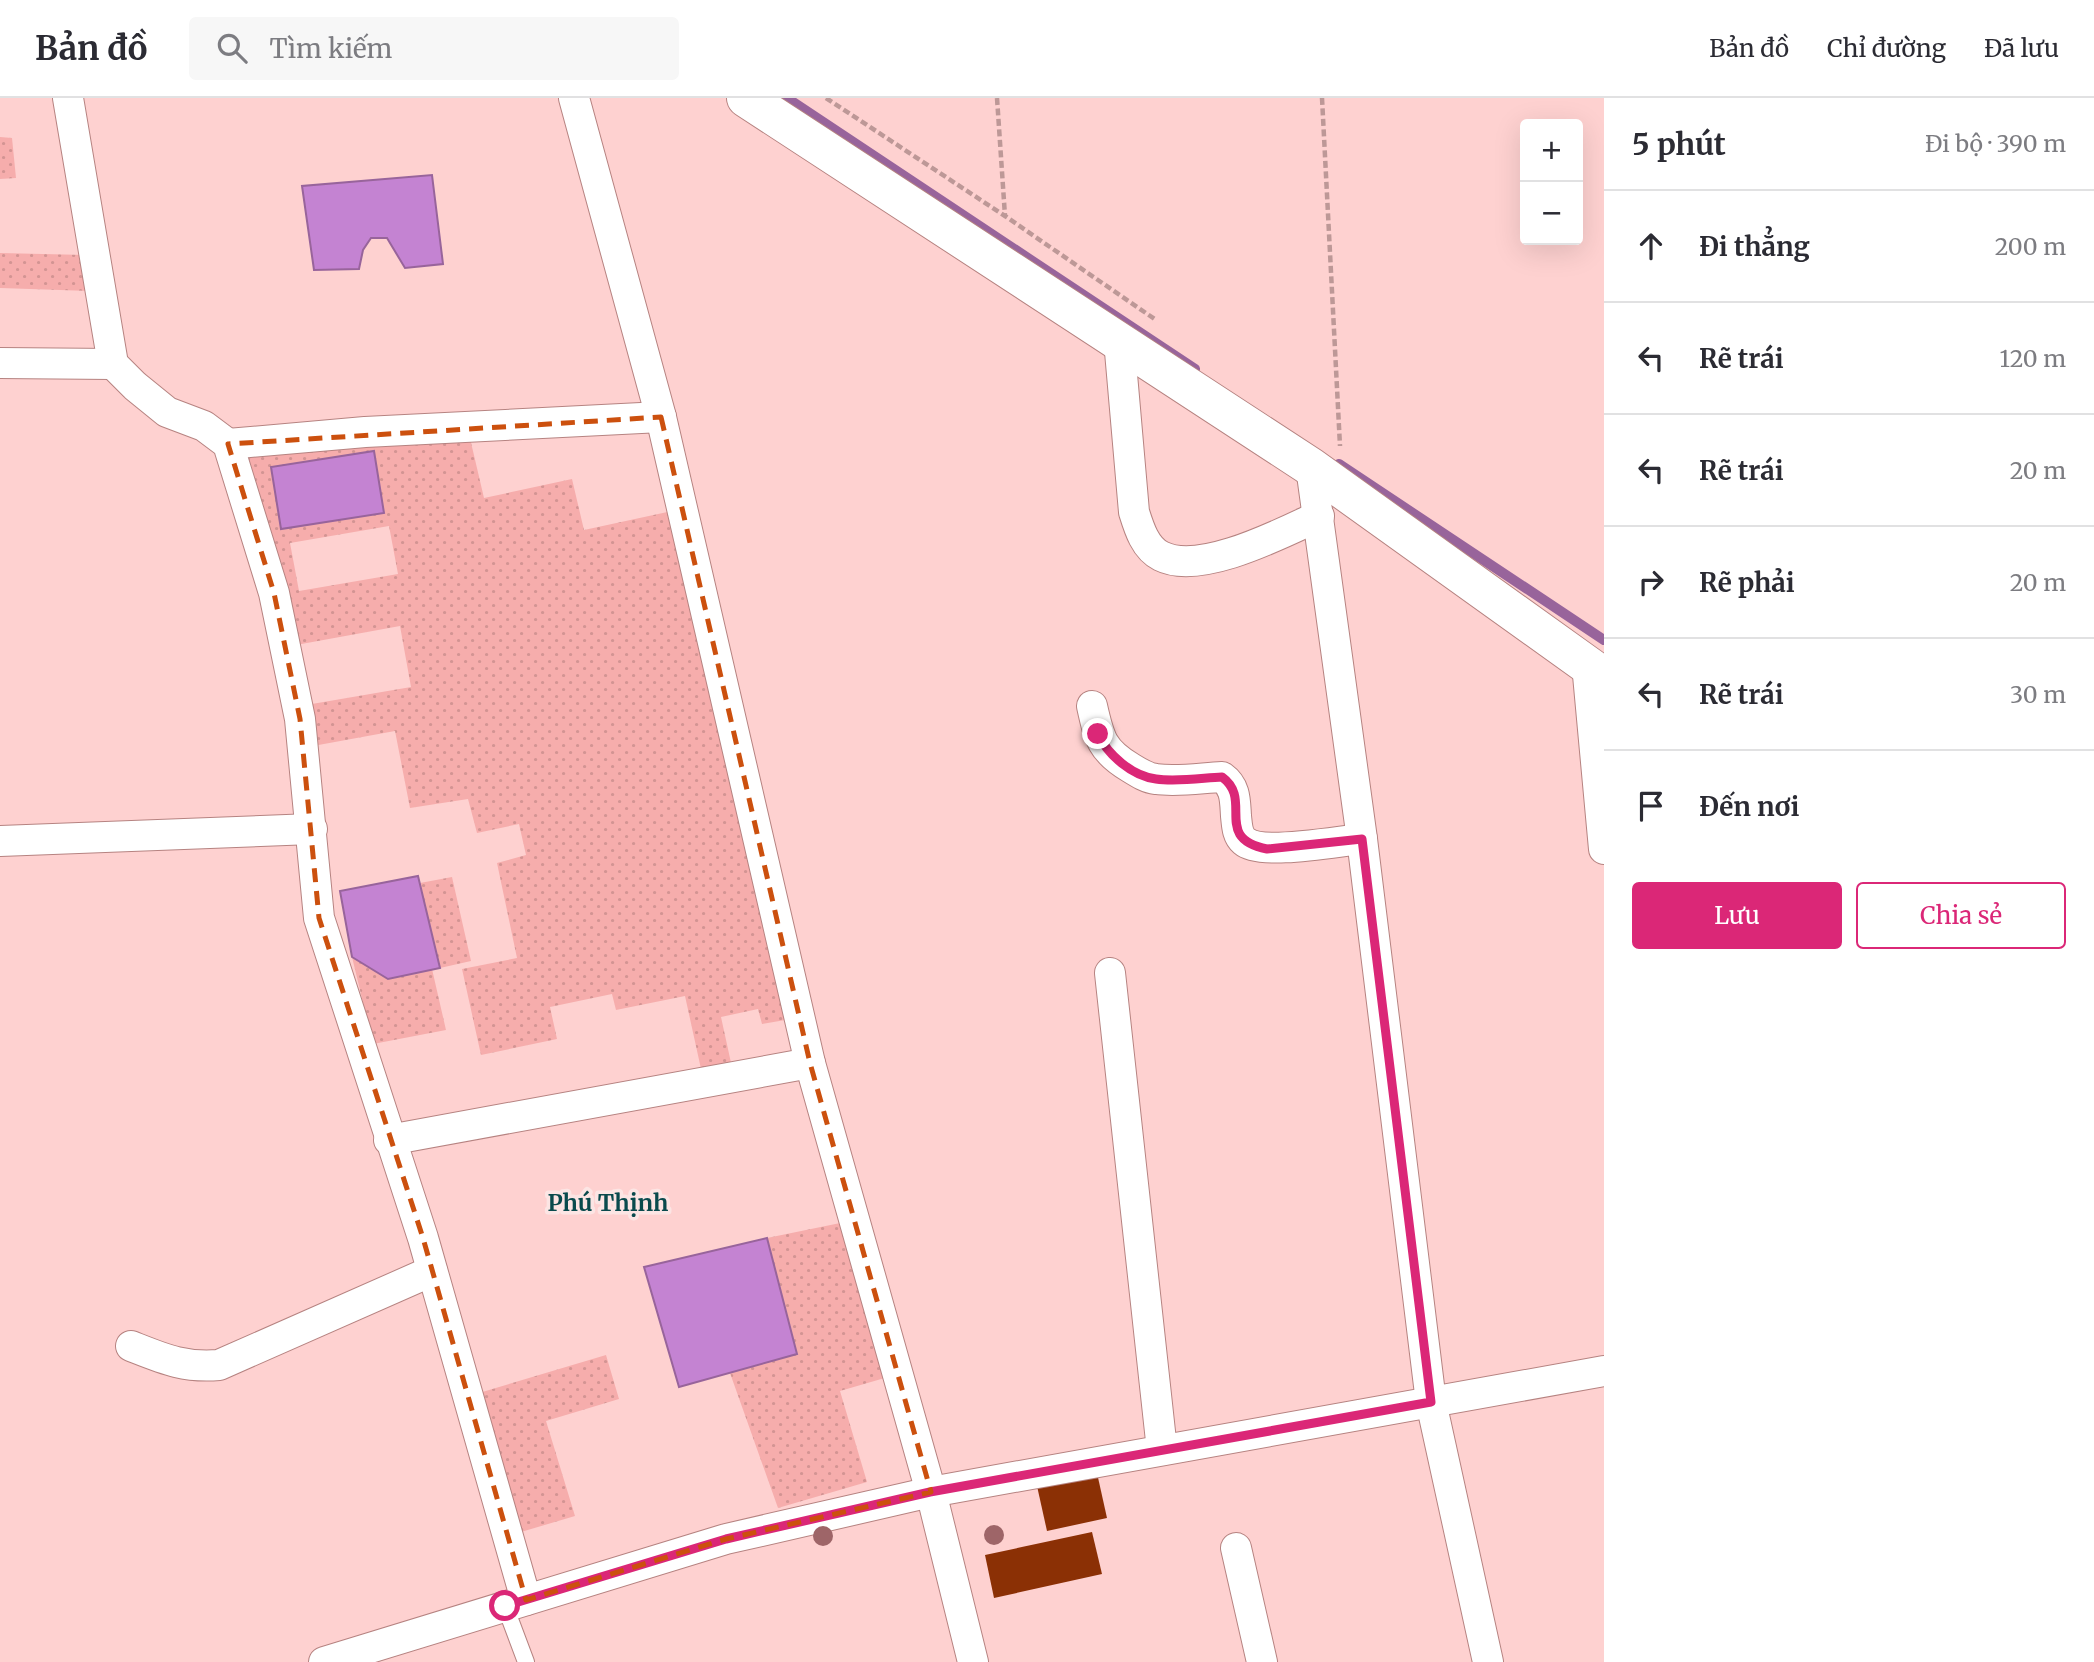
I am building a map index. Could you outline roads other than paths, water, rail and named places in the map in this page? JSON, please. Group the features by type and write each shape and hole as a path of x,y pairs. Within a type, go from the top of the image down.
{"main road":[{"path":"746,98 1119,341 1325,457 1596,670"}],"street":[{"path":"68,98 113,364 167,412 204,426 228,444 274,593 300,719 319,918 432,1270 516,1603"},
{"path":"574,98 661,417 810,1063 930,1492 973,1662"},
{"path":"1119,341 1133,512 1142,536 1159,555 1176,562 1208,560 1264,541 1319,516"},
{"path":"0,363 113,364"},
{"path":"228,444 365,432 661,417"},
{"path":"1325,457 1319,516 1362,839 1431,1402 1488,1662"},
{"path":"1596,670 1604,849"},
{"path":"1092,706 1098,734 1104,747 1117,760 1143,775 1157,779 1222,777 1229,782 1233,789 1238,834 1245,842 1267,849 1362,839"},
{"path":"0,841 312,830"},
{"path":"1110,973 1162,1450"},
{"path":"390,1140 810,1063"},
{"path":"131,1346 195,1367 219,1365 432,1270"},
{"path":"324,1662 379,1654 516,1603 726,1539 930,1492 1604,1371"},
{"path":"1236,1548 1262,1662"}],"lane":[{"path":"516,1603 526,1662"}],"waterway":[{"path":"787,98 1195,369"},
{"path":"1339,464 1604,640"}],"district":[{"name":"Phú Thịnh","path":"608,1202"}]}
